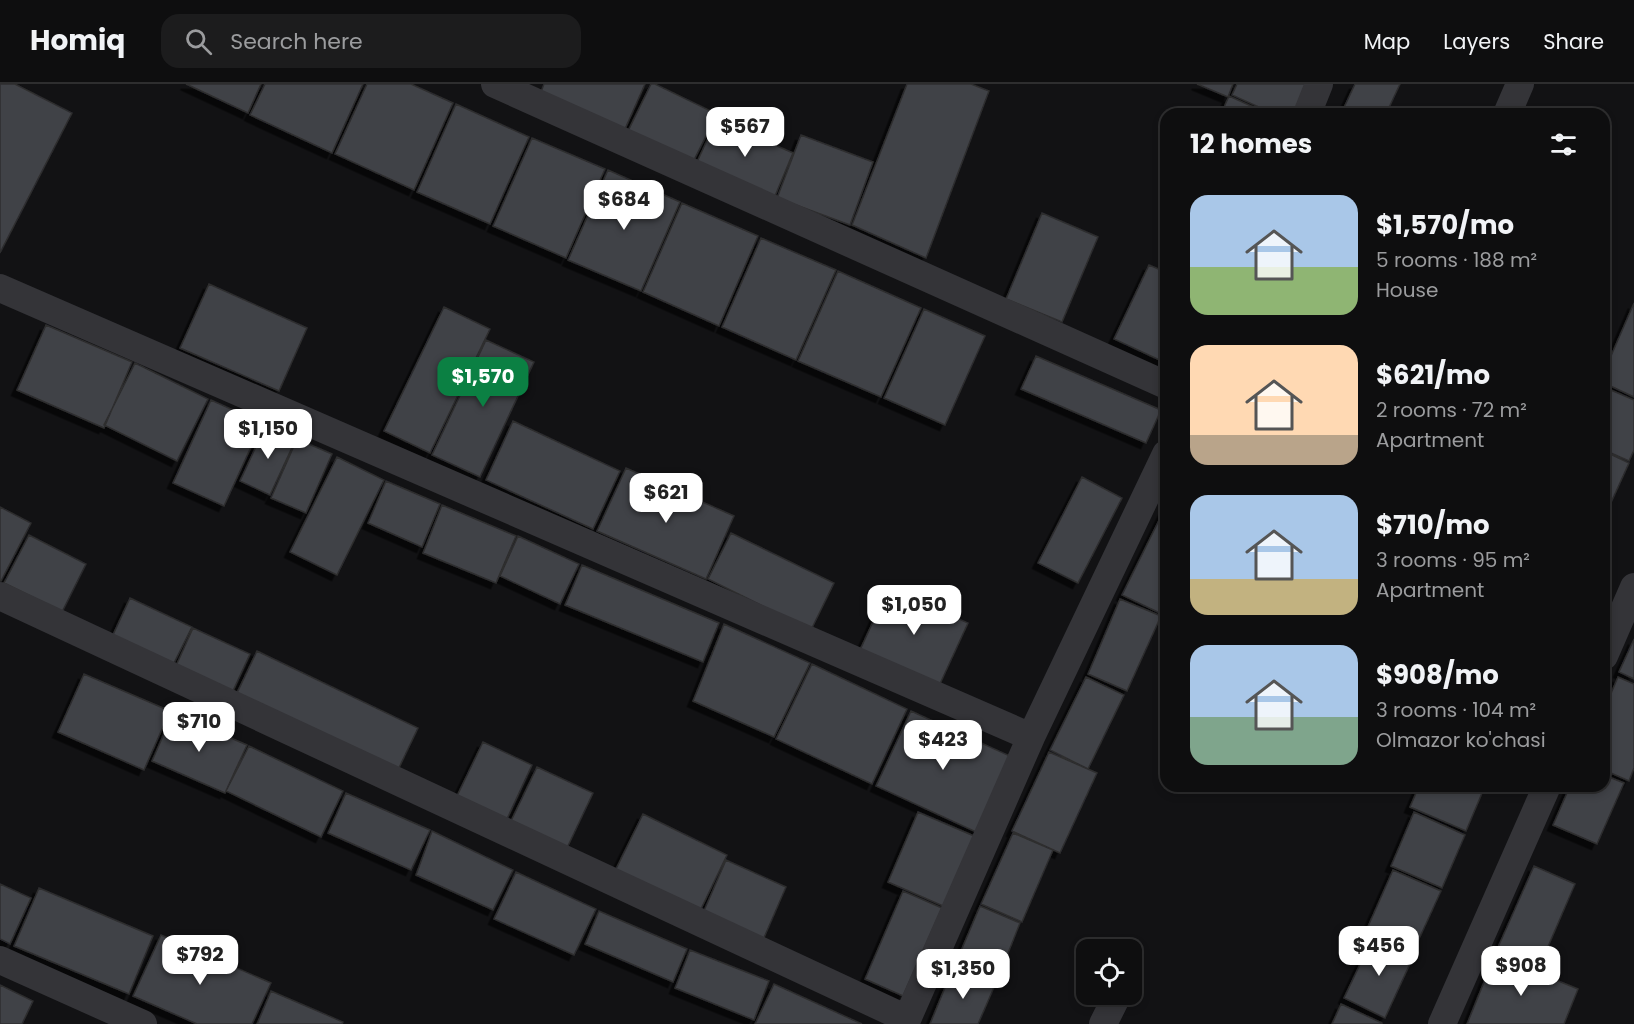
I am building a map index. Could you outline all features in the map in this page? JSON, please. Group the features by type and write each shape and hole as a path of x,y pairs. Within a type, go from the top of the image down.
{"street":[{"path":"495,84 1160,381"},
{"path":"1309,108 1319,84"},
{"path":"1510,108 1520,84"},
{"path":"0,288 1031,737"},
{"path":"0,596 906,1021 1031,737 1160,467"},
{"path":"1610,642 1634,587"},
{"path":"1442,1024 1544,792"},
{"path":"0,960 143,1024"},
{"path":"1103,1024 1112,1005"}],"building":[{"path":"0,84 15,84 72,113 0,253"},
{"path":"186,84 261,84 248,113"},
{"path":"265,84 363,84 332,153 250,115"},
{"path":"367,84 411,84 453,103 414,190 335,154"},
{"path":"544,84 645,84 625,129 541,92"},
{"path":"651,84 717,114 693,162 628,131"},
{"path":"907,84 971,84 989,91 926,258 852,225"},
{"path":"1197,84 1233,84 1228,97"},
{"path":"1237,84 1308,84 1297,108 1261,108 1232,95"},
{"path":"1355,84 1400,84 1389,108 1344,108"},
{"path":"1229,96 1256,108 1224,108"},
{"path":"456,104 529,137 490,224 417,192"},
{"path":"717,119 793,153 775,196 696,164"},
{"path":"801,135 873,162 850,225 777,198"},
{"path":"532,138 605,169 566,258 493,226"},
{"path":"608,170 680,202 641,291 568,260"},
{"path":"682,203 758,236 719,326 643,292"},
{"path":"1042,213 1098,237 1062,322 1006,299"},
{"path":"761,238 836,270 796,360 722,327"},
{"path":"1149,265 1160,270 1160,360 1114,339"},
{"path":"838,271 921,308 881,397 798,361"},
{"path":"209,284 307,328 279,391 180,348"},
{"path":"1634,303 1634,397 1610,386 1610,358"},
{"path":"444,307 490,329 430,453 384,431"},
{"path":"924,309 985,336 945,425 884,398"},
{"path":"46,325 132,362 104,428 17,390"},
{"path":"486,340 534,362 480,477 432,455"},
{"path":"1036,356 1160,410 1160,412 1146,443 1021,389"},
{"path":"135,363 208,399 177,461 104,425"},
{"path":"1610,390 1634,400 1634,450 1629,461 1610,453"},
{"path":"211,400 262,423 224,506 173,483"},
{"path":"513,421 620,471 593,529 486,480"},
{"path":"266,425 296,439 270,495 240,481"},
{"path":"297,439 332,454 306,513 271,498"},
{"path":"1610,454 1629,463 1610,505"},
{"path":"337,457 384,480 337,575 290,552"},
{"path":"626,468 734,516 706,579 597,531"},
{"path":"1082,477 1122,498 1078,583 1038,563"},
{"path":"386,481 440,504 422,547 368,523"},
{"path":"442,505 516,536 496,583 423,553"},
{"path":"0,507 31,523 1,581 0,581"},
{"path":"1160,518 1160,613 1122,595"},
{"path":"731,533 834,583 811,630 708,579"},
{"path":"29,535 86,564 62,612 4,583"},
{"path":"518,536 579,564 560,604 500,576"},
{"path":"582,565 719,623 703,662 565,605"},
{"path":"889,587 968,623 939,686 860,650"},
{"path":"130,598 192,627 173,665 112,637"},
{"path":"1120,599 1160,616 1127,691 1088,674"},
{"path":"724,624 810,663 774,737 693,701"},
{"path":"193,628 250,654 232,693 175,668"},
{"path":"1634,639 1634,679 1619,672"},
{"path":"257,651 418,728 397,772 236,695"},
{"path":"812,664 907,709 872,784 776,739"},
{"path":"84,674 170,711 144,770 58,732"},
{"path":"1086,677 1124,695 1088,769 1050,750"},
{"path":"1618,677 1634,684 1634,768 1629,781 1610,773 1610,696"},
{"path":"911,711 1010,756 976,832 876,786"},
{"path":"173,713 247,745 225,793 152,761"},
{"path":"483,742 532,765 507,819 457,796"},
{"path":"249,746 343,791 321,837 226,791"},
{"path":"1049,752 1097,773 1060,853 1012,831"},
{"path":"537,767 593,793 567,848 511,821"},
{"path":"1610,777 1624,783 1597,844 1553,825 1567,792 1610,792"},
{"path":"1416,792 1482,792 1466,831 1410,807"},
{"path":"346,793 430,830 411,870 328,833"},
{"path":"918,812 974,836 943,906 888,882"},
{"path":"1414,812 1465,835 1442,888 1391,866"},
{"path":"643,814 727,855 700,911 615,871"},
{"path":"432,831 513,870 493,910 416,875"},
{"path":"1013,833 1053,850 1022,922 981,904"},
{"path":"726,860 786,887 763,940 703,913"},
{"path":"1534,866 1575,884 1537,972 1495,954"},
{"path":"1393,870 1441,891 1413,952 1366,931"},
{"path":"516,872 596,909 574,955 494,919"},
{"path":"0,884 31,898 10,944 0,939"},
{"path":"39,888 153,936 129,994 14,946"},
{"path":"903,891 942,908 903,996 865,979"},
{"path":"980,906 1020,923 997,981 955,965"},
{"path":"599,911 687,949 673,982 585,944"},
{"path":"161,935 271,983 252,1024 197,1024 133,996"},
{"path":"1374,935 1414,955 1385,1018 1344,998"},
{"path":"690,950 769,981 754,1020 675,988"},
{"path":"1495,955 1578,989 1564,1024 1467,1024"},
{"path":"953,968 995,985 978,1024 930,1024"},
{"path":"774,984 862,1024 755,1024"},
{"path":"0,985 33,1001 22,1024 0,1024"},
{"path":"271,991 343,1022 342,1024 257,1024"},
{"path":"1341,1004 1382,1023 1382,1024 1332,1024"}]}
